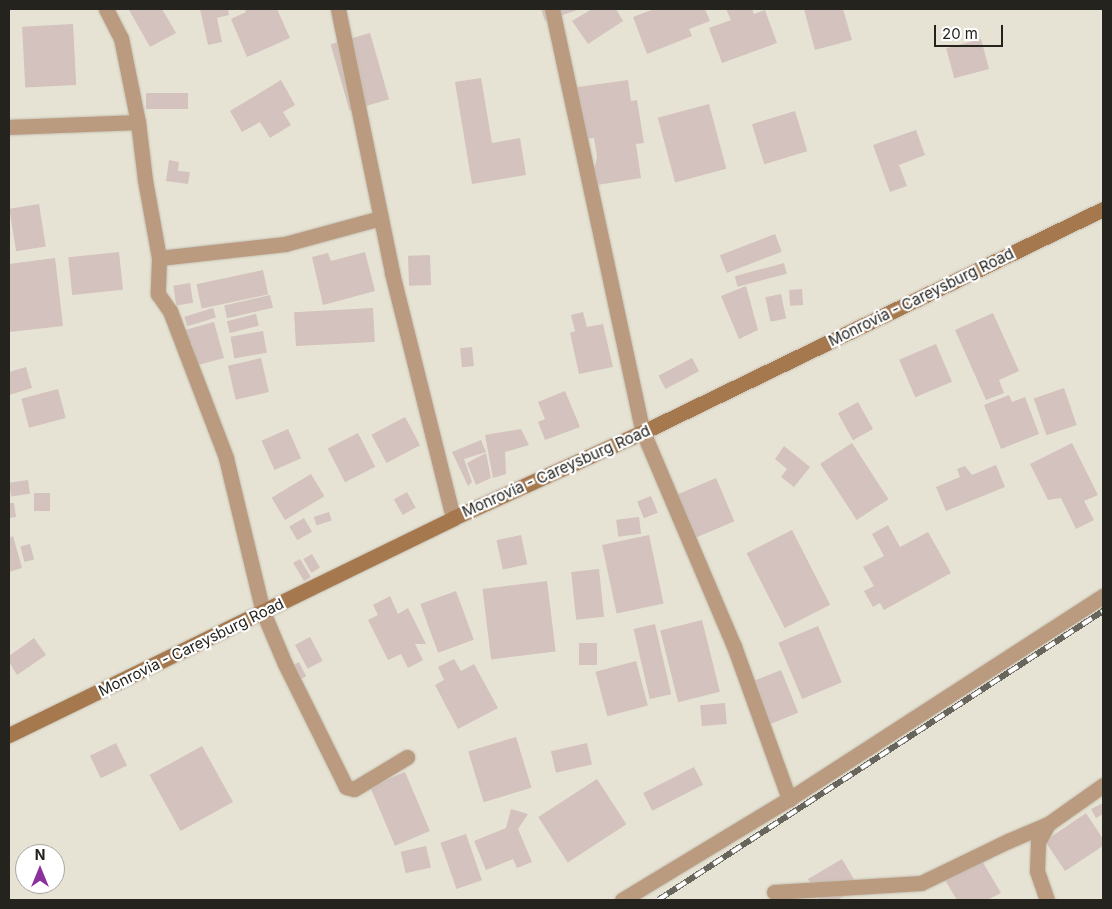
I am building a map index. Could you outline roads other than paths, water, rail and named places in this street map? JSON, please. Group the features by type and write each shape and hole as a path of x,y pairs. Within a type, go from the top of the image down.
{"main road":[{"name":"Monrovia - Careysburg Road","path":"9,734 453,518 643,432 1103,211"}],"street":[{"path":"106,9 121,38 138,122 145,180 159,258 158,294 170,312 226,458 263,612 285,664 346,787 354,789 407,756"},
{"path":"338,9 392,273 453,518"},
{"path":"552,9 643,432 734,646 789,799"},
{"path":"9,127 138,122"},
{"path":"159,258 285,244 381,218"},
{"path":"622,900 789,799 1103,596"},
{"path":"774,892 921,883 1008,840 1048,824 1103,785"},
{"path":"1047,900 1037,871 1038,842 1048,824"}],"railway":[{"path":"658,900 1103,611"}]}
